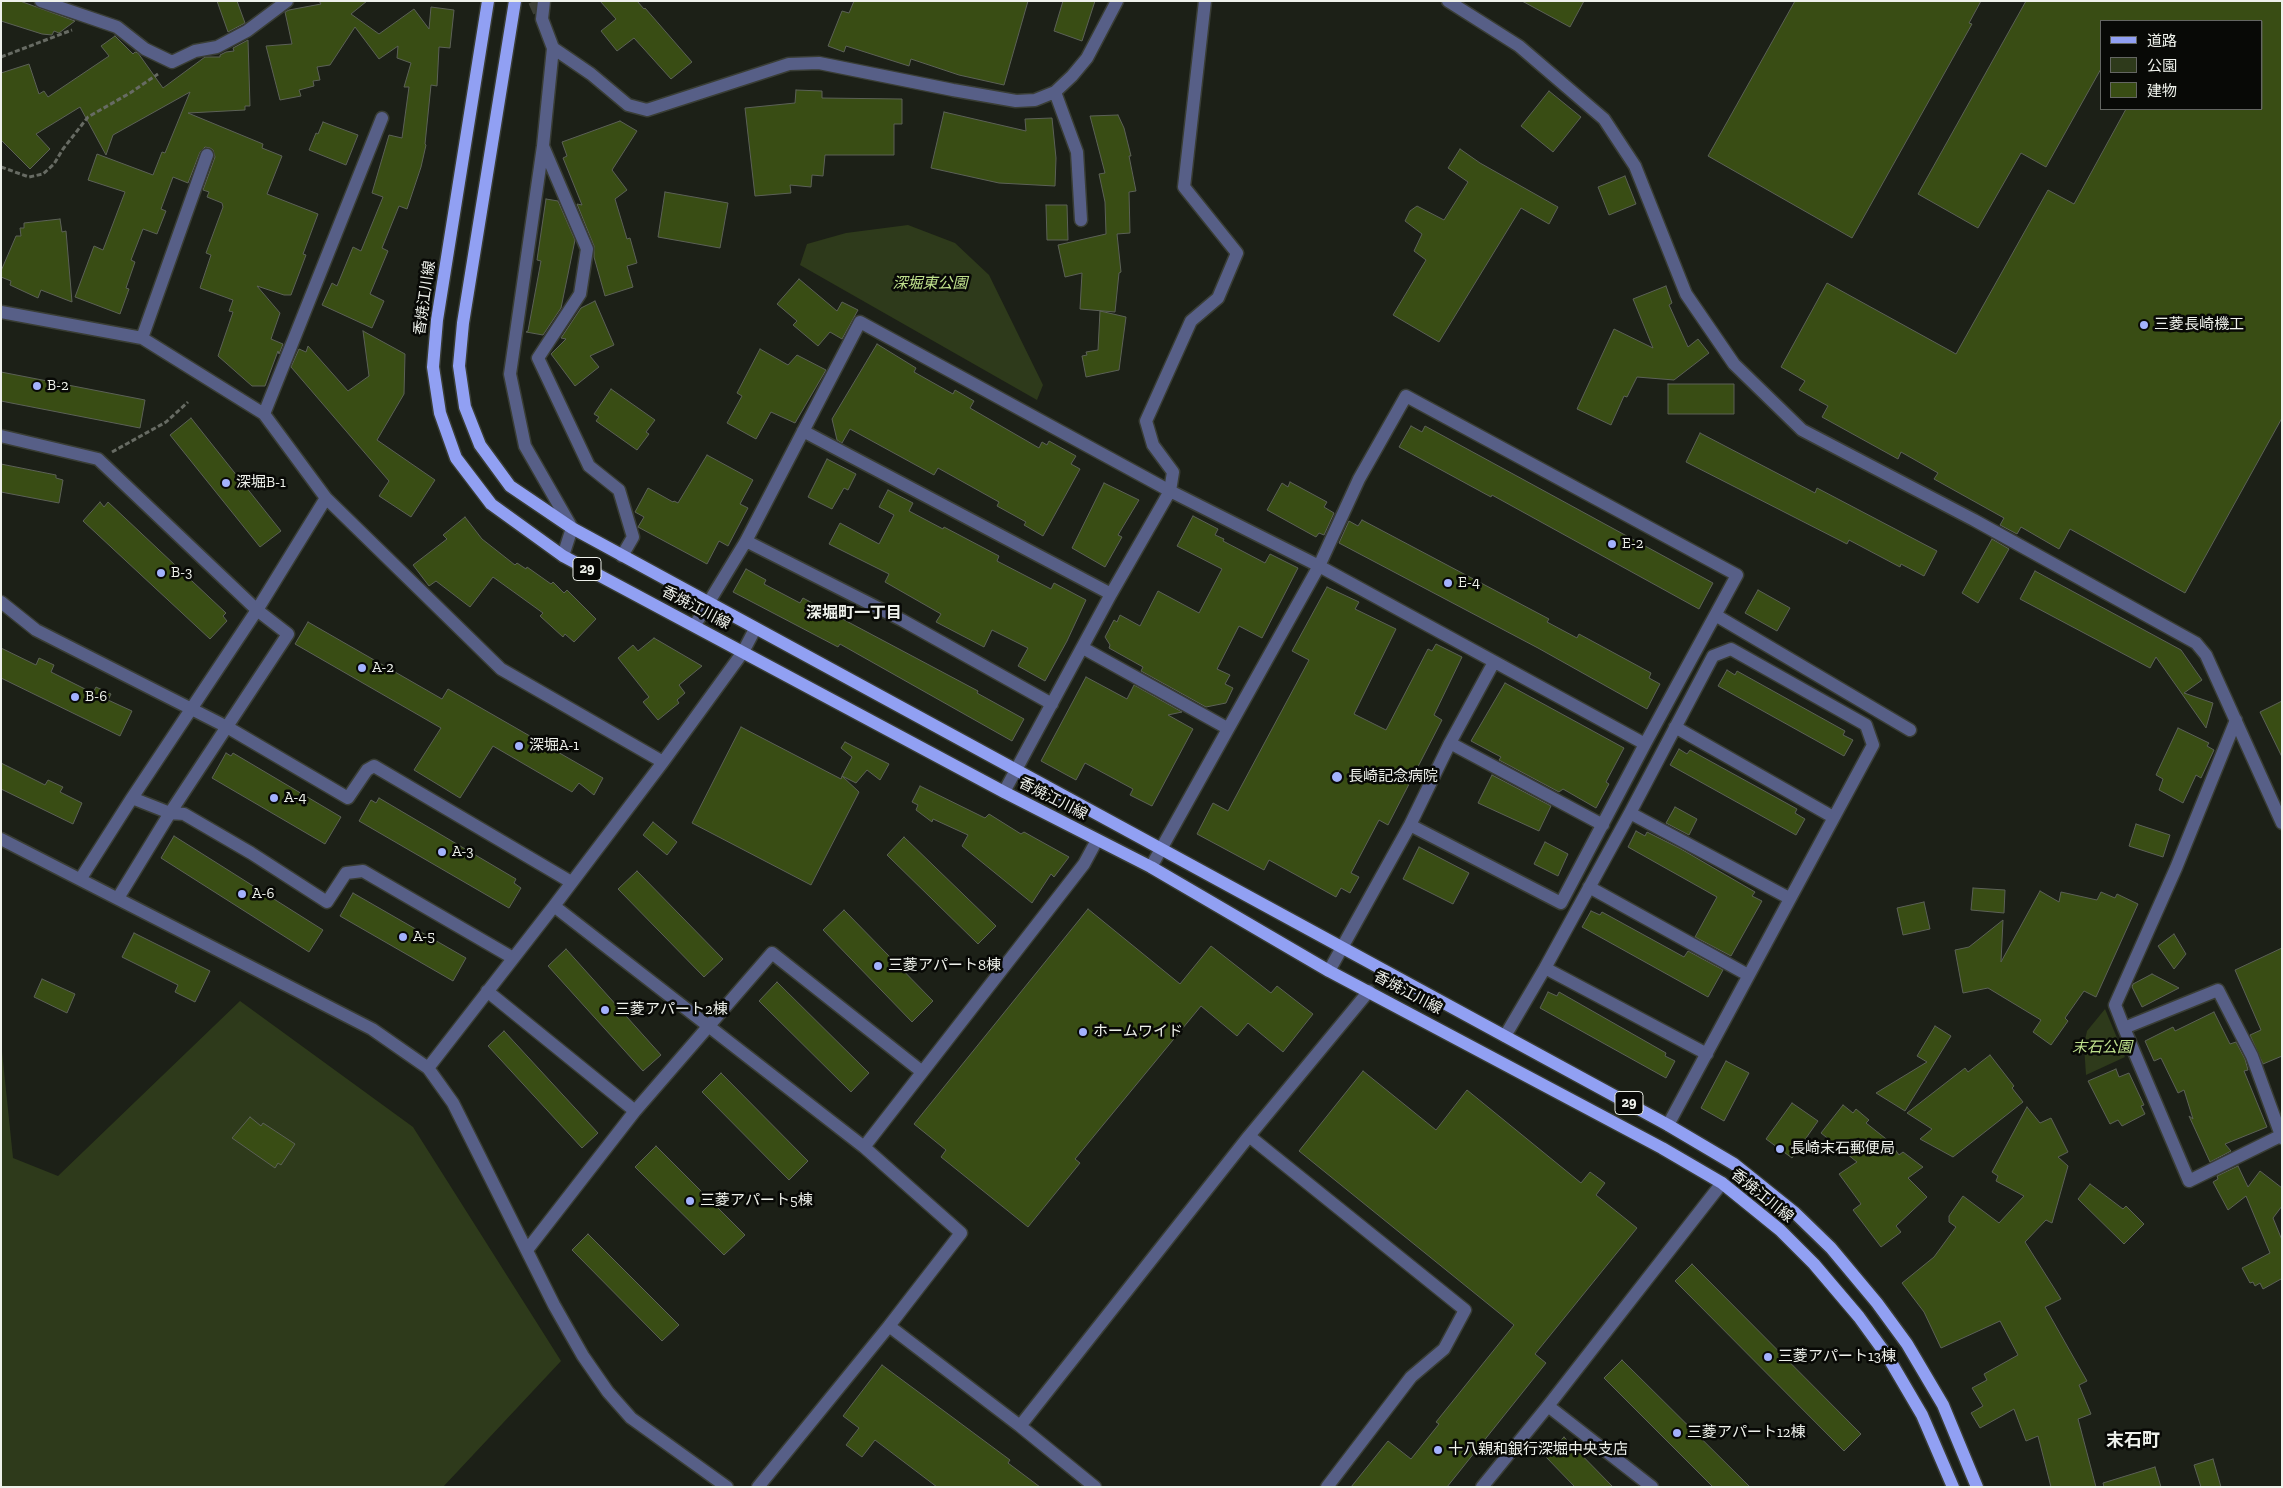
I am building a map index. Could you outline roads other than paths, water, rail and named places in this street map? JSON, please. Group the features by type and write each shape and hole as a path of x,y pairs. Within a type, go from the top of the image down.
{"main road":[{"name":"香焼江川線","path":"488,1 437,320 433,367 440,413 456,458 491,504 563,556 1004,792 1151,867 1329,971 1662,1148 1722,1183 1780,1230 1814,1264 1859,1317 1888,1357 1922,1415 1953,1487"},
{"name":"香焼江川線","path":"515,1 463,323 459,366 465,407 480,445 510,486 572,528 622,556 1668,1125 1734,1164 1758,1182 1831,1248 1907,1344 1943,1405 1977,1487"}],"street":[{"path":"41,1 116,27 145,49 172,62 195,51 217,47 247,31 287,1"},
{"path":"544,1 542,19 553,48 543,146 510,374 525,446 572,528 563,556"},
{"path":"553,48 591,74 628,105 646,110 789,64 819,63 1016,101 1035,100 1055,92 1087,58 1118,1"},
{"path":"1004,792 1111,594 1170,491 1173,472 1153,445 1146,421 1190,321 1218,298 1237,253 1184,187 1205,1"},
{"path":"1448,1 1519,46 1604,120 1635,166 1686,294 1734,364 1802,430 1974,520 2196,643 2206,655 2282,823"},
{"path":"1055,92 1078,152 1081,220"},
{"path":"264,414 382,118"},
{"path":"543,146 587,249 580,294 538,358 589,466 619,490 633,537 622,556"},
{"path":"142,338 207,155"},
{"path":"1,312 142,338 264,414 326,498 501,669 663,762"},
{"path":"695,625 707,602 746,541 860,322 1170,491 1319,566 1646,744"},
{"path":"1151,867 1319,566 1359,479 1406,396 1737,575 1717,616 1561,902 1410,824"},
{"path":"803,431 1111,594"},
{"path":"1,436 98,459 257,610 288,634 170,813 118,898"},
{"path":"82,878 132,798 257,610 326,498"},
{"path":"746,541 902,620 1052,704"},
{"path":"1,602 36,630 192,708 348,798 367,770 374,766 571,882"},
{"path":"1717,616 1910,730"},
{"path":"428,1068 663,762 743,652 755,629"},
{"path":"1083,648 1227,728"},
{"path":"1505,1036 1545,968 1630,813 1713,656 1731,649 1866,725 1874,745 1789,898 1668,1125"},
{"path":"1329,971 1410,824 1450,743 1494,662"},
{"path":"2124,1028 2218,990 2252,1056 2281,1137 2189,1181 2124,1028 2115,1005 2176,868 2236,720"},
{"path":"1675,727 1833,817"},
{"path":"1450,743 1603,825"},
{"path":"132,798 170,813 184,814 252,853 328,902 346,873 363,871 513,958"},
{"path":"1630,813 1789,898"},
{"path":"1,839 82,878 372,1028 428,1068 453,1103 554,1305 583,1356 608,1392 631,1418 727,1487"},
{"path":"864,1147 921,1071 1084,864 1097,840"},
{"path":"1589,887 1748,975"},
{"path":"554,906 864,1147 961,1232 889,1326 758,1487"},
{"path":"527,1250 635,1111 772,953 921,1071"},
{"path":"1545,968 1707,1054"},
{"path":"487,991 635,1111"},
{"path":"1020,1426 1249,1136 1369,991"},
{"path":"1249,1136 1465,1310 1444,1349 1411,1377 1327,1487"},
{"path":"1487,1485 1722,1183"},
{"path":"889,1326 1020,1426 1095,1487"},
{"path":"1548,1406 1652,1487"}],"tunnel":[{"path":"534,1 542,19"}],"place":[{"name":"三菱長崎機工","path":"2144,325"},
{"name":"B-2","path":"37,386"},
{"name":"深堀B-1","path":"226,483"},
{"name":"E-2","path":"1612,544"},
{"name":"B-3","path":"161,573"},
{"name":"E-4","path":"1448,583"},
{"name":"A-2","path":"362,668"},
{"name":"B-6","path":"75,697"},
{"name":"深堀A-1","path":"519,746"},
{"name":"長崎記念病院","path":"1337,777"},
{"name":"A-4","path":"274,798"},
{"name":"A-3","path":"442,852"},
{"name":"A-6","path":"242,894"},
{"name":"A-5","path":"403,937"},
{"name":"三菱アパート8棟","path":"878,966"},
{"name":"三菱アパート2棟","path":"605,1010"},
{"name":"ホームワイド","path":"1083,1032"},
{"name":"長崎末石郵便局","path":"1780,1149"},
{"name":"三菱アパート5棟","path":"690,1201"},
{"name":"三菱アパート13棟","path":"1768,1357"},
{"name":"三菱アパート12棟","path":"1677,1433"},
{"name":"十八親和銀行深堀中央支店","path":"1438,1450"}],"district":[{"name":"深堀町一丁目","path":"854,613"},
{"name":"末石町","path":"2133,1441"}],"park label":[{"name":"深堀東公園","path":"930,284"},
{"name":"末石公園","path":"2102,1048"}]}
